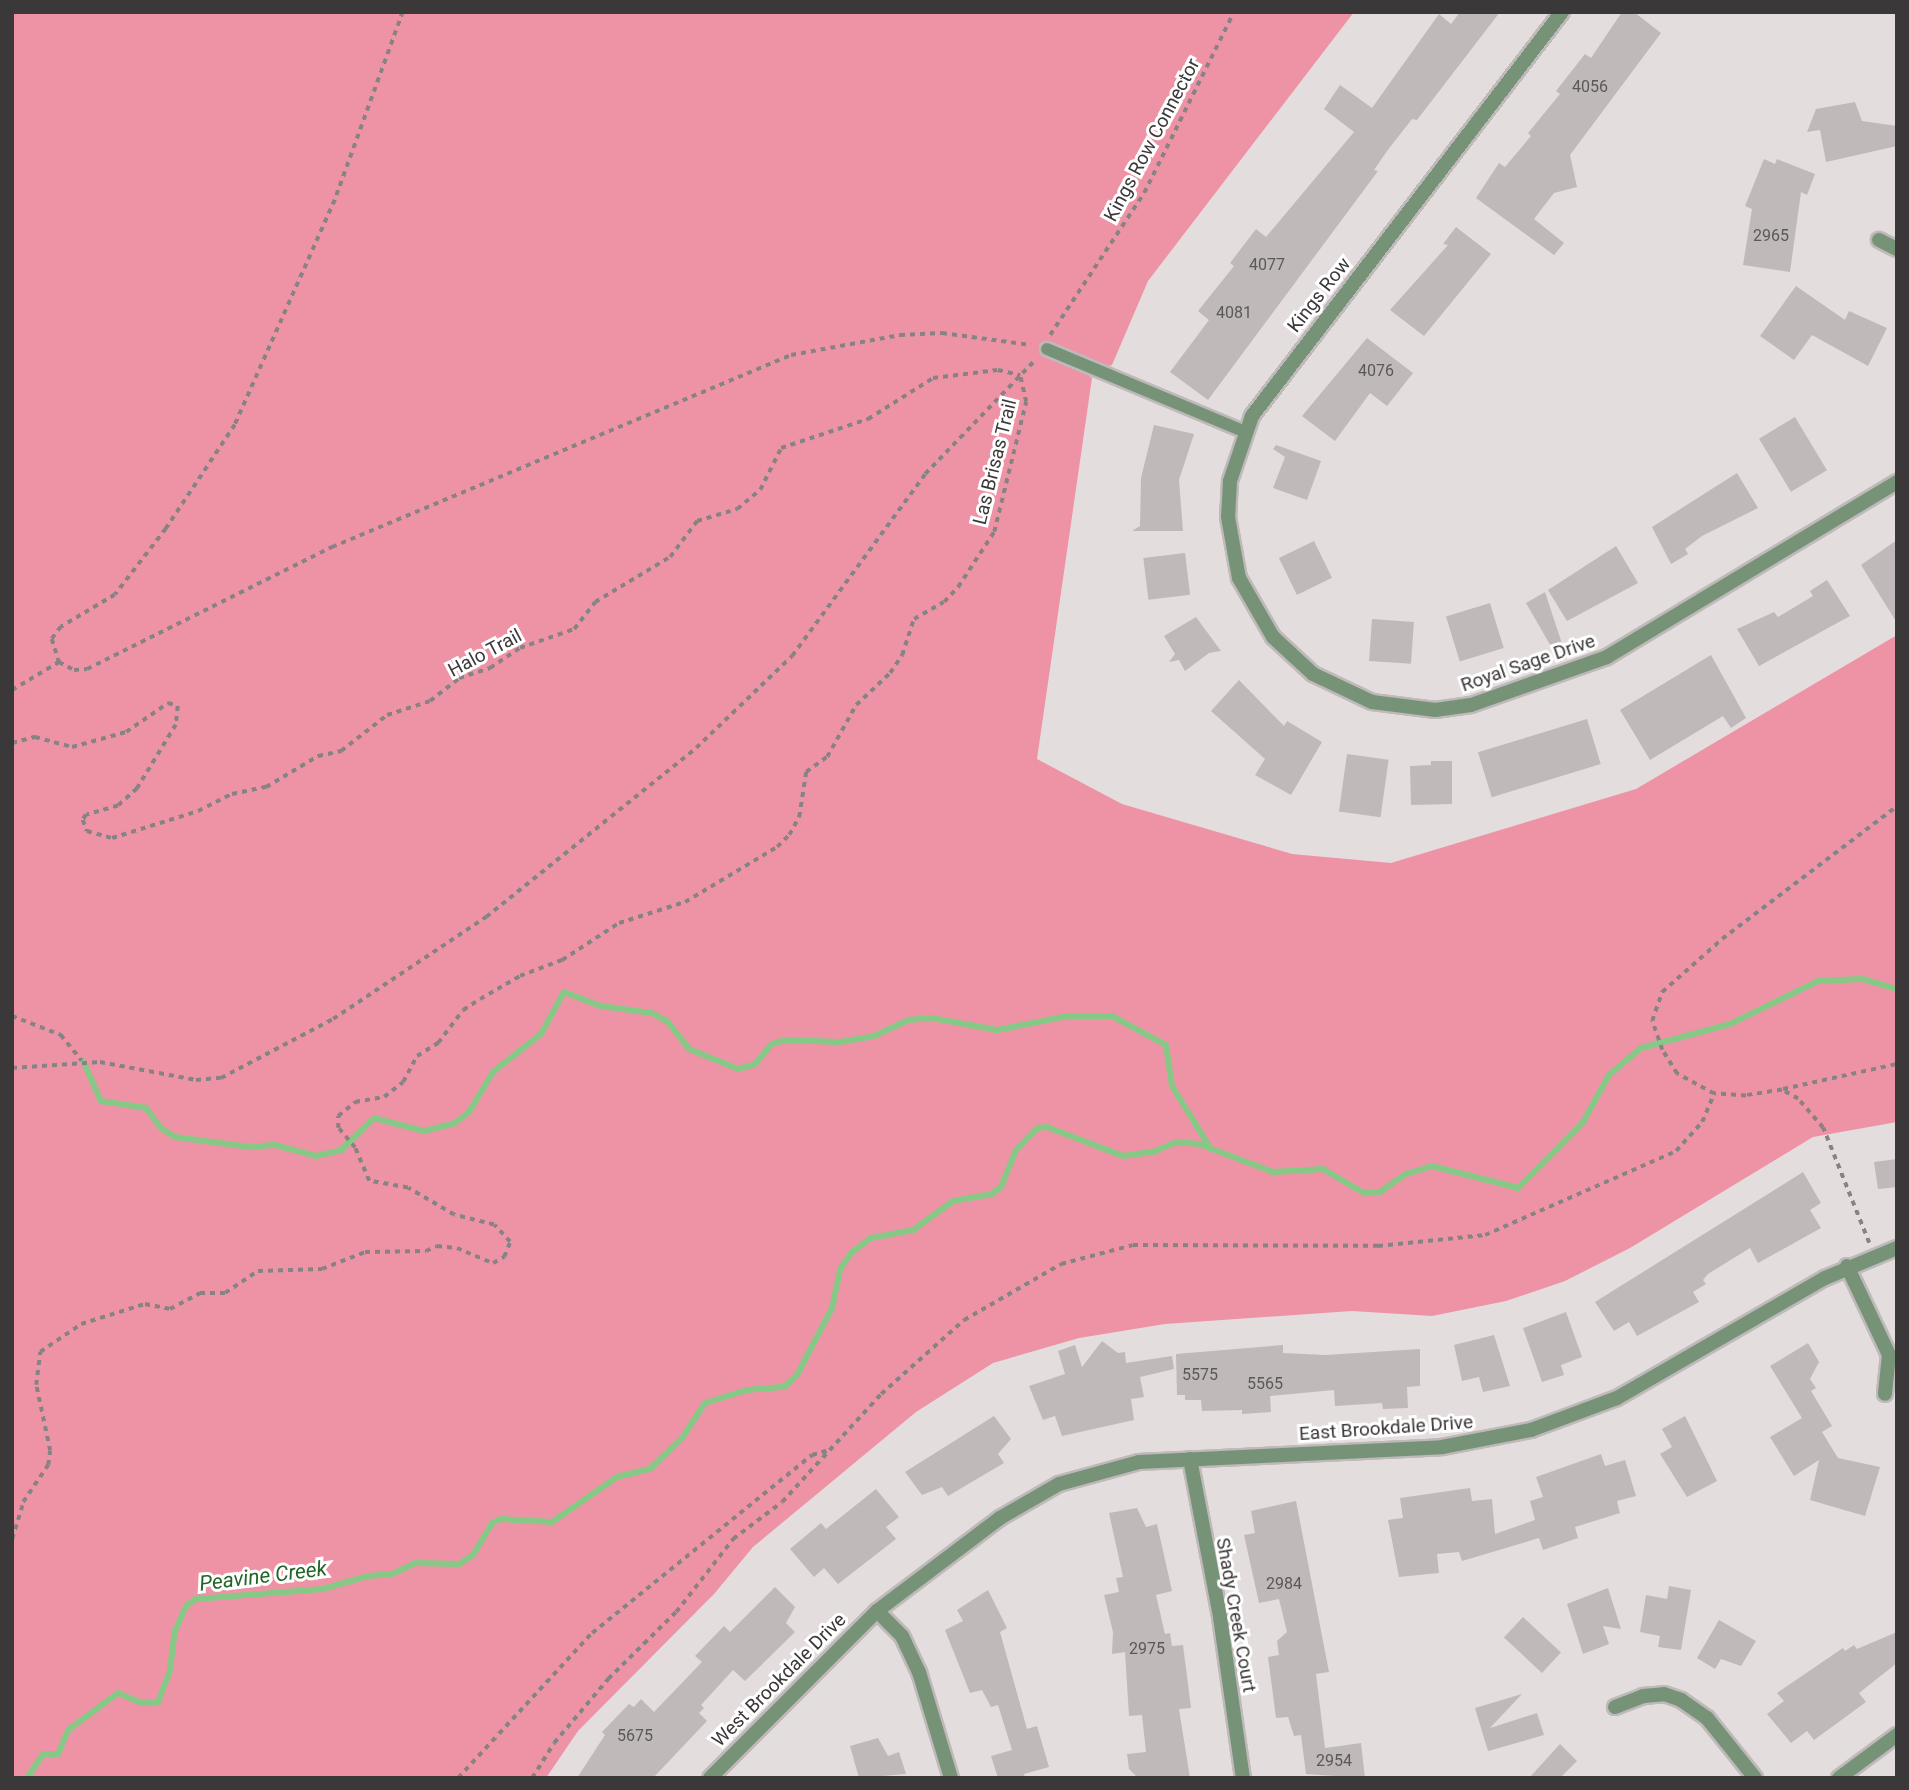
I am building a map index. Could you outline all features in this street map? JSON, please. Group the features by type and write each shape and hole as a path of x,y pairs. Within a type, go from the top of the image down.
{"street":[{"name":"Kings Row","path":"1273,637 1248,598 1231,547 1230,481 1245,432 1270,390 1562,12"},
{"path":"1879,240 1897,249"},
{"name":"Royal Sage Drive","path":"1273,637 1313,674 1371,702 1435,710 1471,705 1607,657 1897,482"},
{"name":"East Brookdale Drive","path":"877,1611 1031,1497 1099,1470 1139,1462 1442,1447 1531,1430 1581,1414 1660,1377 1847,1266 1874,1254 1897,1248"},
{"path":"1847,1266 1889,1355 1885,1394"},
{"name":"Shady Creek Court","path":"1189,1459 1220,1617 1243,1778"},
{"path":"877,1611 902,1636 919,1672 951,1778"},
{"name":"West Brookdale Drive","path":"710,1778 877,1611"},
{"path":"1615,1707 1643,1696 1664,1694 1681,1700 1707,1718 1755,1778"},
{"path":"1839,1778 1897,1735"}],"lane":[{"path":"1046,349 1245,432"}],"path":[{"path":"403,12 335,200 234,425 174,518 115,595 61,627 52,639 59,662 74,670 87,669 332,547 791,355 900,335 942,333 1046,349"},
{"name":"Kings Row Connector","path":"1046,349 1072,297 1144,193 1234,12"},
{"name":"Halo Trail","path":"12,743 35,737 72,747 126,732 168,703 178,706 176,724 137,789 118,806 86,815 83,820 87,831 111,838 198,811 232,794 266,787 318,757 356,743 387,715 430,701 459,678 574,629 595,602 670,557 697,521 737,509 753,496 781,448 868,419 933,378 998,370 1020,376"},
{"path":"12,1068 83,1061 196,1080 221,1077 333,1018 524,889 696,748 792,656 925,474 1020,376"},
{"name":"Las Brisas Trail","path":"12,1539 23,1502 48,1465 50,1451 36,1385 40,1352 81,1324 145,1304 170,1309 200,1293 225,1293 258,1271 322,1269 365,1252 426,1251 437,1246 457,1248 493,1264 504,1257 510,1242 494,1225 454,1215 408,1188 369,1181 355,1148 338,1128 338,1116 355,1102 384,1097 403,1082 417,1056 438,1043 463,1010 480,999 520,976 562,960 618,923 685,902 776,847 789,835 799,817 806,772 827,757 856,705 890,673 914,619 944,602 958,587 994,532 1026,402 1020,376"},
{"path":"12,690 59,662"},
{"path":"1897,806 1722,939 1662,992 1652,1021 1662,1050 1677,1074 1714,1094 1746,1096 1897,1064"},
{"path":"12,1016 61,1035 83,1061"},
{"path":"1782,1090 1798,1098 1823,1128 1874,1254"},
{"path":"532,1778 554,1743 608,1679 676,1612 733,1539 782,1502 881,1394 964,1320 1061,1265 1133,1245 1378,1246 1485,1234 1676,1151 1702,1122 1714,1094"},
{"path":"458,1778 592,1633 812,1455 831,1449"}],"shaded area":[{"path":"12,12 1354,12 1148,281 1112,365 1086,373 1092,378 1037,759 1122,804 1292,854 1391,863 1636,789 1897,635 1897,1122 1813,1137 1630,1248 1565,1281 1506,1301 1432,1316 1352,1311 1165,1324 1079,1338 993,1363 916,1412 753,1547 714,1594 578,1731 546,1778 12,1778"}],"building":[{"path":"1460,12 1500,12 1417,120 1412,119 1387,151 1374,170 1378,171 1208,400 1170,372 1209,320 1198,311 1234,266 1230,263 1256,229 1266,237 1354,132 1324,109 1340,85 1372,108 1439,14 1451,24"},
{"path":"1622,12 1634,12 1661,33 1570,155 1577,187 1554,193 1534,219 1564,243 1554,255 1476,198 1499,163 1505,167 1531,136 1528,133 1560,94 1556,91 1585,54 1591,58"},
{"path":"1855,102 1862,121 1897,126 1897,146 1826,162 1820,130 1807,132 1816,109"},
{"path":"1764,159 1775,164 1777,159 1815,174 1807,195 1801,192 1790,272 1743,265 1752,209 1745,206"},
{"path":"1456,227 1491,254 1424,336 1390,310 1448,245 1443,244"},
{"path":"1796,286 1845,320 1849,311 1887,328 1868,366 1812,335 1794,360 1760,336"},
{"path":"1367,338 1413,373 1387,406 1370,393 1335,441 1302,416"},
{"path":"1795,417 1827,470 1791,492 1759,439"},
{"path":"1154,425 1194,434 1179,480 1183,531 1132,531 1140,526 1141,478"},
{"path":"1276,445 1321,461 1307,500 1273,488 1285,457 1273,449"},
{"path":"1737,473 1758,508 1702,536 1685,549 1688,554 1671,564 1652,527"},
{"path":"1897,540 1897,623 1861,565"},
{"path":"1314,541 1332,578 1297,595 1279,558"},
{"path":"1616,546 1638,583 1567,621 1548,590"},
{"path":"1185,553 1190,595 1148,600 1143,558"},
{"path":"1827,580 1850,616 1759,666 1737,629 1774,612 1778,617 1813,596 1810,591"},
{"path":"1545,592 1567,659 1560,662 1526,603"},
{"path":"1490,603 1504,648 1460,661 1446,616"},
{"path":"1196,617 1221,651 1209,653 1185,671 1179,660 1169,662 1175,654 1164,636"},
{"path":"1372,619 1414,622 1411,664 1369,661"},
{"path":"1711,655 1746,718 1731,728 1723,716 1650,760 1620,710"},
{"path":"1239,680 1284,726 1287,721 1322,742 1291,795 1255,775 1265,759 1211,711"},
{"path":"1587,719 1601,764 1492,797 1478,752"},
{"path":"1347,754 1389,760 1381,817 1339,811"},
{"path":"1431,761 1452,761 1452,804 1411,805 1410,766 1431,765"},
{"path":"1897,1159 1897,1187 1878,1189 1874,1162"},
{"path":"1803,1172 1821,1203 1810,1210 1821,1228 1758,1263 1750,1248 1708,1274 1703,1280 1706,1284 1693,1292 1699,1302 1637,1336 1629,1322 1614,1331 1595,1302"},
{"path":"1566,1312 1582,1357 1561,1365 1564,1375 1542,1382 1523,1328"},
{"path":"1494,1335 1510,1386 1483,1392 1479,1377 1462,1381 1454,1345"},
{"path":"1102,1341 1118,1353 1125,1352 1126,1363 1172,1356 1174,1369 1140,1377 1144,1397 1131,1399 1134,1420 1062,1436 1055,1416 1043,1420 1029,1386 1065,1374 1058,1351 1075,1345 1082,1367"},
{"path":"1808,1343 1819,1362 1810,1379 1816,1388 1811,1391 1832,1426 1822,1432 1838,1458 1880,1467 1865,1516 1810,1500 1819,1460 1794,1476 1770,1437 1802,1418 1770,1366"},
{"path":"1283,1345 1283,1353 1326,1355 1420,1349 1420,1386 1407,1387 1408,1408 1383,1409 1382,1403 1335,1406 1334,1390 1270,1396 1271,1412 1242,1414 1242,1410 1202,1411 1201,1400 1185,1400 1185,1395 1177,1395 1176,1354"},
{"path":"994,1416 1011,1439 998,1454 1004,1463 948,1496 942,1487 922,1495 905,1472"},
{"path":"1685,1416 1717,1481 1687,1497 1660,1454 1672,1447 1662,1429"},
{"path":"1601,1454 1605,1466 1625,1460 1636,1496 1617,1501 1620,1513 1575,1527 1578,1538 1543,1550 1539,1538 1462,1561 1459,1552 1437,1554 1439,1573 1399,1577 1388,1520 1403,1518 1400,1498 1470,1488 1472,1501 1492,1499 1495,1534 1535,1520 1530,1501 1543,1497 1536,1477"},
{"path":"876,1489 899,1517 886,1527 896,1539 838,1584 824,1568 814,1577 790,1549 821,1523 826,1529"},
{"path":"1296,1501 1329,1672 1316,1674 1325,1748 1361,1743 1365,1778 1306,1774 1301,1735 1294,1736 1288,1717 1276,1718 1268,1657 1279,1655 1277,1641 1287,1632 1279,1599 1259,1603 1244,1535 1255,1533 1251,1511"},
{"path":"1137,1508 1146,1527 1157,1524 1172,1591 1156,1595 1165,1634 1170,1633 1172,1646 1183,1645 1191,1708 1179,1709 1190,1778 1138,1778 1129,1769 1127,1754 1146,1752 1142,1715 1129,1716 1125,1652 1112,1654 1113,1632 1104,1595 1119,1592 1116,1578 1123,1577 1109,1513"},
{"path":"1669,1586 1691,1590 1681,1650 1658,1647 1660,1636 1640,1632 1646,1595 1667,1599"},
{"path":"775,1587 795,1607 786,1623 795,1632 745,1681 733,1670 701,1705 704,1708 699,1713 707,1721 653,1778 577,1778 605,1735 602,1732 629,1704 634,1707 641,1699 654,1712 702,1662 695,1656 724,1626 730,1632"},
{"path":"1608,1588 1621,1629 1603,1626 1609,1644 1583,1654 1567,1604"},
{"path":"988,1590 1007,1628 1000,1632 1027,1729 1037,1726 1049,1767 1024,1774 1025,1778 998,1778 991,1756 1012,1750 998,1705 991,1707 982,1690 970,1693 945,1630 963,1621 957,1610"},
{"path":"1523,1617 1561,1652 1542,1673 1504,1637"},
{"path":"1719,1620 1756,1641 1741,1666 1721,1659 1715,1669 1697,1658"},
{"path":"1897,1632 1897,1663 1859,1693 1866,1702 1814,1740 1807,1731 1791,1743 1767,1714 1784,1701 1777,1693 1843,1648 1845,1651 1854,1645 1857,1649"},
{"path":"1522,1694 1490,1728 1537,1713 1544,1735 1488,1751 1475,1708"},
{"path":"878,1738 888,1756 899,1752 906,1774 859,1778 850,1746"},
{"path":"1560,1744 1577,1761 1560,1778 1529,1778"}],"waterway":[{"name":"Peavine Creek","path":"27,1778 43,1754 58,1754 68,1730 118,1693 141,1703 158,1702 170,1670 175,1631 186,1606 196,1599 323,1589 368,1576 392,1574 416,1563 459,1564 473,1555 492,1523 501,1519 552,1522 617,1477 650,1469 682,1438 705,1403 747,1390 784,1387 797,1375 832,1308 840,1269 851,1253 871,1238 913,1230 953,1201 992,1194 1001,1187 1016,1150 1037,1128 1047,1127 1123,1156 1153,1152 1177,1142 1199,1144 1273,1172 1323,1169 1364,1193 1380,1192 1406,1174 1432,1166 1518,1188 1583,1122 1609,1075 1641,1048 1730,1024 1818,981 1862,979 1897,989"},
{"path":"83,1061 101,1101 146,1108 161,1128 175,1137 250,1147 275,1145 316,1156 341,1150 374,1118 424,1131 455,1123 469,1112 493,1072 541,1034 564,992 601,1006 652,1013 668,1022 689,1049 738,1069 755,1064 772,1044 785,1040 840,1042 874,1036 908,1020 932,1018 997,1030 1068,1016 1112,1016 1166,1045 1172,1086 1209,1146"}]}
